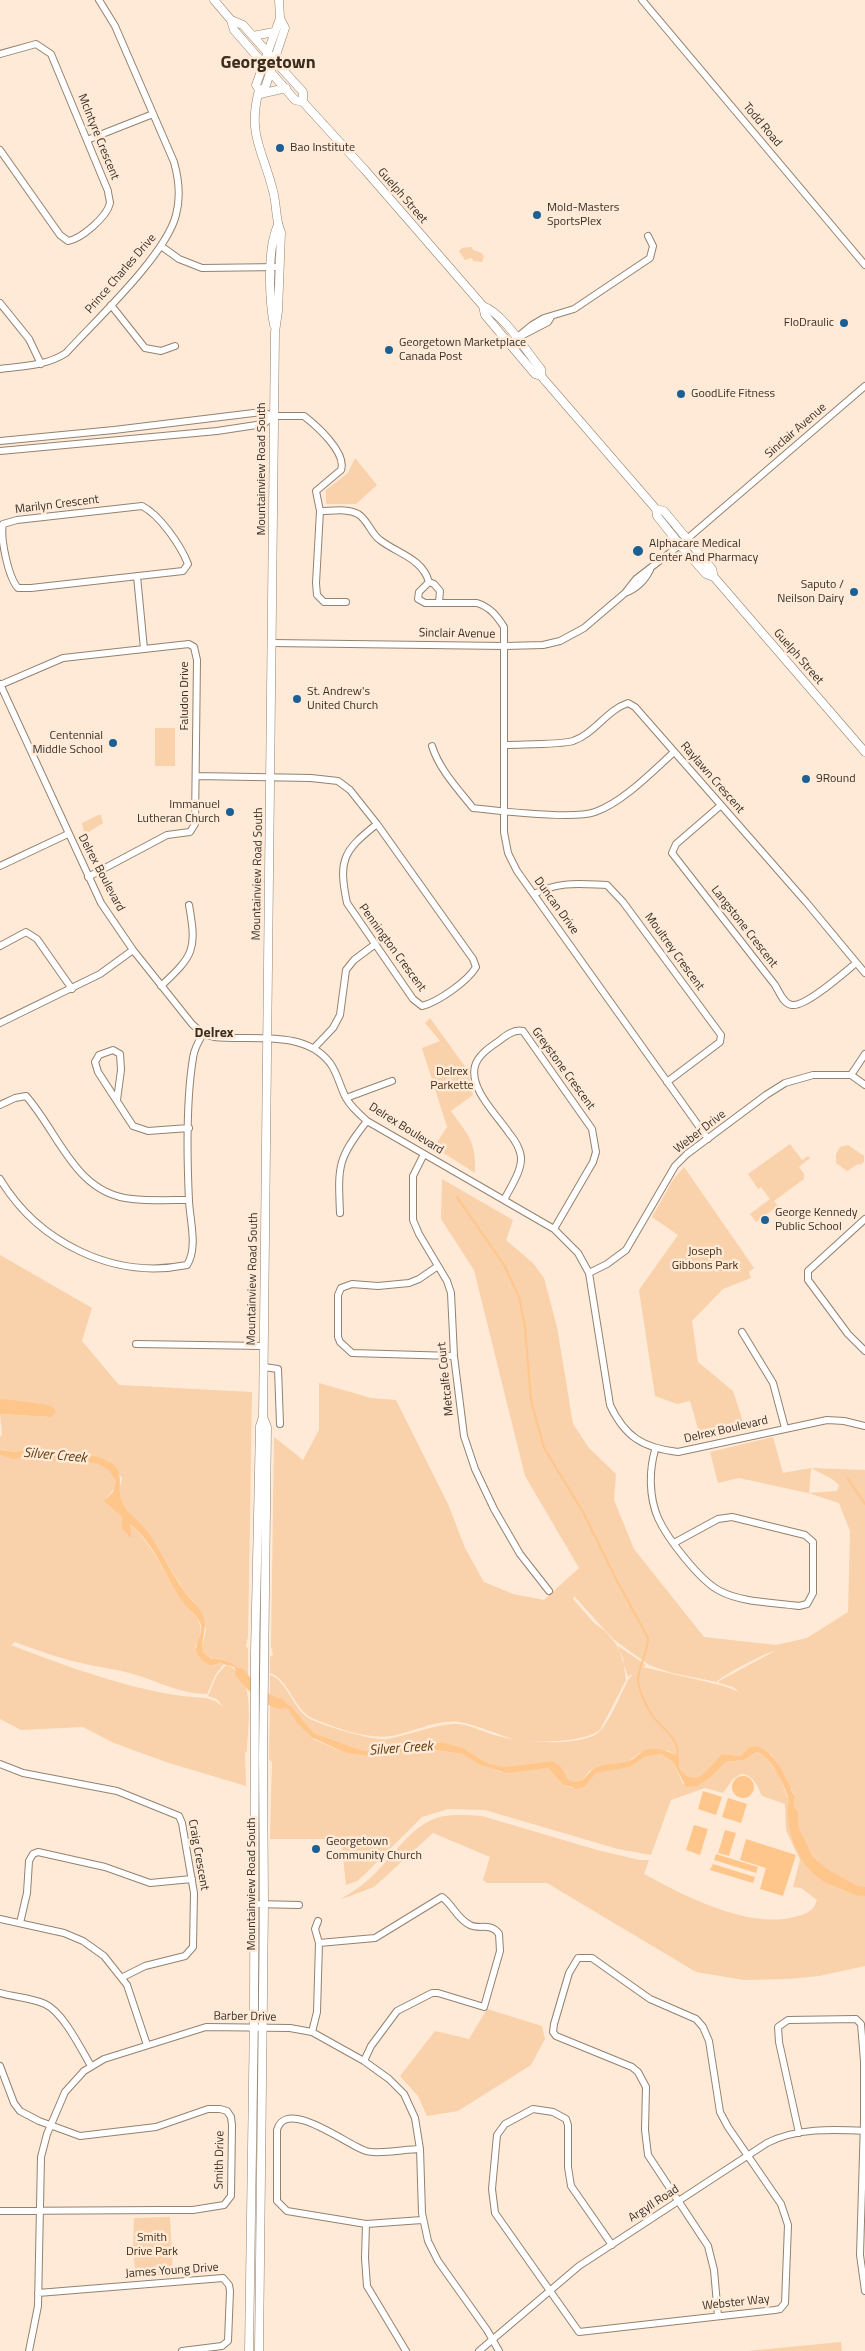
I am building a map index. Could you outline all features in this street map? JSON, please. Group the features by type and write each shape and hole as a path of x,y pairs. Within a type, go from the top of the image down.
{"main road":[{"name":"Guelph Street","path":"214,0 231,20 234,30 295,100 303,102 483,306 492,310 513,341 541,368 541,376 656,509 657,516 680,545 706,574 714,576"},
{"path":"264,64 280,18 280,0"},
{"path":"271,72 285,28 280,18"},
{"name":"Guelph Street","path":"231,20 243,25 303,92 303,102"},
{"path":"252,36 274,32"},
{"name":"Mountainview Road South","path":"249,2351 255,1904 255,1652 260,1426 263,1417 264,1367 275,332 282,232 278,225 273,189 256,139 254,126 259,92 256,85 264,64"},
{"name":"Mountainview Road South","path":"259,92 265,88 271,72"},
{"path":"259,92 286,88"},
{"name":"Mountainview Road South","path":"275,332 271,309 271,267 273,236 278,225"},
{"name":"Guelph Street","path":"656,509 664,511 712,569 714,576 865,752"},
{"name":"Mountainview Road South","path":"259,2351 264,1904 262,1756 267,1427 263,1417"}],"street":[{"name":"Prince Charles Drive","path":"0,369 41,364 55,360 66,353 111,305 161,246 176,214 180,182 174,162 115,26 99,0"},
{"name":"Todd Road","path":"642,0 865,265"},
{"name":"McIntyre Crescent","path":"0,54 36,44 51,54 108,191 110,203 106,211 94,226 77,240 68,241 60,235 0,150"},
{"path":"87,140 153,114"},
{"path":"513,341 532,324 544,318 574,309 650,258 653,246 648,236"},
{"path":"161,246 179,259 202,268 280,267"},
{"path":"0,303 29,339 41,364"},
{"path":"111,305 145,348 161,351 175,346"},
{"name":"Sinclair Avenue","path":"272,643 505,646 543,645 560,641 584,628 865,386"},
{"path":"0,441 215,419 262,412 274,416 304,416 315,425 340,454 343,465 341,470 316,491 320,511 317,595 324,602 346,602"},
{"path":"0,451 216,431 263,424 274,416"},
{"path":"215,419 216,431"},
{"path":"114,430 116,440"},
{"name":"Marilyn Crescent","path":"142,506 154,512 184,555 188,564 183,571 138,576 18,588 13,582 0,530 3,524 17,520 142,506"},
{"path":"320,511 344,510 358,514 380,540 404,552 415,561 426,574 428,582"},
{"path":"138,576 144,649"},
{"path":"428,582 434,584 440,591 439,602 425,603 418,599 419,592 428,582"},
{"name":"Duncan Drive","path":"439,602 485,605 498,617 504,627 504,832 508,853 517,872 708,1139"},
{"name":"Faludon Drive","path":"0,684 63,658 189,644 194,647 197,660 195,824 190,832 168,835 88,877"},
{"name":"Delrex Boulevard","path":"0,684 101,903 133,950 161,986 203,1034 234,1039 290,1040 314,1048 330,1063 340,1079 346,1098 354,1110 367,1120 424,1154 554,1229 578,1253 589,1273 610,1405 616,1419 628,1433 655,1450 678,1452 827,1420 844,1421 865,1426"},
{"name":"Raylawn Crescent","path":"505,745 572,740 587,732 618,706 628,703 635,707 806,902 865,973"},
{"path":"432,746 435,756 473,808 504,812 568,815 594,813 616,802 674,752"},
{"name":"Pennington Crescent","path":"196,776 270,777 338,781 350,790 377,824 474,959 476,967 471,976 430,1004 422,1006 413,999 374,945 347,903 343,886 343,862 358,839 377,824"},
{"name":"Langstone Crescent","path":"720,806 676,844 672,854 775,985 785,1002 792,1005 799,1004 826,988 856,963"},
{"path":"1,864 68,834"},
{"name":"Moultrey Crescent","path":"534,894 550,886 566,884 607,885 623,902 721,1035 720,1042 667,1082"},
{"path":"161,986 185,964 193,949 189,905"},
{"path":"0,946 26,932 37,939 72,989"},
{"path":"314,1048 333,1028 340,1015 346,970 354,960 374,945"},
{"path":"0,1023 100,974 133,950"},
{"name":"Greystone Crescent","path":"504,1200 520,1167 521,1156 512,1135 479,1090 475,1078 476,1065 485,1051 505,1036 517,1030 523,1031 592,1129 595,1141 593,1162 554,1229"},
{"path":"0,1179 22,1210 57,1239 96,1258 136,1268 187,1265 193,1256 189,1200 189,1128 193,1058 196,1046 203,1034"},
{"path":"117,1100 121,1070 120,1054 113,1050 99,1055 95,1062 98,1072 133,1126 148,1131 189,1128"},
{"path":"865,1054 851,1075 865,1085"},
{"name":"Weber Drive","path":"589,1273 607,1264 626,1250 675,1166 687,1154 785,1083 813,1074 851,1075"},
{"path":"346,1098 392,1080"},
{"path":"0,1105 26,1096 36,1107 72,1164 97,1188 130,1199 189,1200"},
{"path":"340,1213 338,1174 342,1159 349,1144 367,1120"},
{"name":"Metcalfe Court","path":"424,1154 413,1176 413,1220 419,1234 447,1281 451,1293 454,1356 464,1436 475,1469 494,1509 520,1554 549,1591"},
{"path":"865,1219 808,1271 808,1280 848,1334 865,1351"},
{"path":"438,1266 419,1279 409,1283 378,1286 352,1284 342,1288 338,1295 338,1337 340,1342 352,1352 454,1356"},
{"path":"742,1332 773,1383 784,1428"},
{"path":"136,1344 264,1346"},
{"path":"264,1367 278,1369 280,1424"},
{"path":"655,1450 651,1468 651,1485 658,1518 674,1543 704,1580 718,1590 733,1597 799,1606 807,1604 812,1594 813,1542 805,1535 732,1517 718,1519 674,1543"},
{"name":"Craig Crescent","path":"0,1764 23,1773 117,1791 174,1813 182,1823 194,1899 192,1951 185,1956 145,1966 123,1978"},
{"path":"20,1923 27,1893 29,1860 33,1854 38,1852 100,1865 150,1883 192,1879"},
{"path":"319,1943 375,1938 442,1897 466,1923 472,1926 490,1927 499,1934 500,1951 484,2007 438,1993 432,1993 397,2011 371,2046 364,2061"},
{"path":"255,1904 299,1905"},
{"path":"0,1919 64,1933 83,1941 104,1956 123,1978 134,2002 147,2045"},
{"path":"312,2032 317,2012 319,1943 315,1929 318,1921"},
{"path":"718,2316 714,2270 708,2246 680,2200 648,2155 645,2130 646,2087 638,2072 632,2067 556,2036 554,2032 554,2024 569,1973 578,1958 592,1958 650,1999 696,2019 703,2027 709,2041 720,2112 728,2127 749,2155"},
{"path":"0,1993 44,2003 50,2007 58,2014 91,2066"},
{"path":"799,2133 779,2042 778,2027 788,2020 856,2019 861,2024 864,2061 860,2255 865,2291"},
{"name":"Barber Drive","path":"29,2351 36,2317 38,2293 41,2157 50,2126 68,2089 91,2066 110,2057 206,2028 290,2028 312,2032 364,2061 389,2078 404,2094 415,2118 420,2148 422,2220 428,2241 438,2261 499,2351"},
{"path":"0,2066 18,2108 28,2116 50,2126"},
{"name":"Smith Drive","path":"39,2211 193,2210 220,2207 228,2202 231,2196 231,2117 227,2111 208,2109 156,2127 104,2135 80,2136 50,2126"},
{"path":"551,2290 495,2213 492,2189 498,2135 505,2124 533,2109 553,2112 566,2119 568,2125 568,2167 571,2186 612,2245"},
{"path":"420,2148 367,2152 304,2120 291,2118 279,2122 277,2130 277,2201 287,2211 366,2224 422,2220"},
{"name":"Argyll Road","path":"479,2351 573,2270 773,2140 799,2133 833,2130 864,2131"},
{"name":"Webster Way","path":"551,2290 579,2332 584,2333 776,2310 785,2303 787,2218 749,2155"},
{"path":"0,2211 39,2211"},
{"path":"366,2224 366,2286 406,2351"},
{"name":"James Young Drive","path":"38,2293 220,2277 226,2280 230,2291 228,2341 222,2346 182,2351"}],"green space":[{"path":"472,247 473,250 482,253 484,257 482,262 473,261 472,258 465,260 459,251 462,248"},
{"path":"355,458 377,485 356,504 326,504 326,490 348,473"},
{"path":"155,728 175,728 175,766 155,766"},
{"path":"101,815 103,823 87,833 84,832 82,823"},
{"name":"Delrex Parkette","path":"430,1018 469,1072 473,1095 451,1111 467,1133 473,1146 475,1173 434,1147 447,1127 422,1048 440,1041 425,1023"},
{"path":"790,1144 802,1160 808,1156 810,1158 799,1167 804,1174 804,1179 774,1201 778,1206 756,1222 750,1214 770,1199 761,1187 758,1189 748,1174"},
{"path":"848,1145 864,1156 864,1162 847,1171 836,1163 836,1154 840,1147"},
{"name":"Joseph Gibbons Park","path":"684,1167 754,1268 749,1272 751,1278 723,1289 692,1321 698,1362 733,1391 745,1428 701,1439 690,1401 677,1404 655,1396 639,1290 678,1235 652,1217 673,1180"},
{"path":"442,1179 513,1220 506,1240 533,1263 544,1278 557,1327 573,1424 589,1448 616,1474 614,1500 634,1549 704,1637 776,1645 807,1638 848,1612 850,1531 839,1503 808,1493 739,1478 718,1483 710,1452 773,1437 783,1473 811,1468 865,1470 865,1887 856,1885 826,1869 813,1857 799,1828 798,1811 794,1807 795,1796 771,1754 748,1748 740,1756 722,1754 702,1774 697,1777 691,1777 679,1768 679,1759 676,1755 669,1751 652,1749 639,1753 628,1762 589,1771 583,1780 574,1782 552,1761 504,1767 487,1763 463,1748 442,1742 374,1751 361,1750 314,1733 290,1705 270,1699 270,1675 281,1683 304,1715 317,1722 348,1732 371,1738 387,1739 437,1726 459,1724 505,1738 519,1740 459,1722 443,1722 392,1736 363,1735 307,1715 282,1682 270,1673 270,1657 273,1655 271,1646 274,1437 303,1460 319,1430 319,1383 371,1398 396,1400 448,1504 465,1548 484,1582 513,1594 544,1600 579,1568 525,1476 474,1270 441,1219","holes":["811,1468 839,1485 837,1491 809,1493","574,1596 613,1639 649,1665 672,1673 717,1682 727,1674 775,1651 719,1681 719,1683 733,1687 739,1692 724,1686 643,1667 628,1680 609,1718 600,1731 585,1739 544,1742 582,1738 600,1730 626,1680 623,1658 616,1644 604,1630 594,1623 573,1599"]},
{"path":"0,1255 92,1308 82,1341 119,1385 252,1392 248,1636 246,1646 248,1649 248,1682 229,1662 213,1659 203,1652 202,1648 206,1629 195,1603 185,1592 147,1531 132,1516 122,1502 119,1492 122,1478 109,1461 90,1454 28,1448 17,1452 0,1450 0,1437 2,1434 0,1414 50,1417 14,1401 0,1400"},
{"path":"0,1455 8,1457 31,1456 66,1463 86,1460 97,1463 112,1472 115,1476 116,1484 105,1501 122,1517 122,1529 132,1537 130,1524 138,1532 158,1560 182,1600 197,1618 200,1631 195,1647 214,1666 220,1663 224,1664 216,1674 207,1694 178,1690 127,1672 64,1659 15,1642 11,1645 107,1679 158,1692 206,1698 215,1701 223,1707 217,1699 208,1696 217,1675 226,1665 236,1670 247,1690 249,1715 247,1751 245,1753 246,1786 166,1762 114,1743 83,1727 21,1730 0,1719"},
{"path":"618,1646 646,1665 628,1677"},
{"path":"270,1705 288,1709 315,1740 346,1753 366,1756 428,1749 462,1754 500,1772 548,1768 562,1784 572,1788 588,1782 593,1775 604,1770 630,1767 645,1757 661,1754 673,1762 683,1784 698,1786 711,1777 726,1762 744,1760 756,1752 764,1756 779,1775 788,1799 788,1816 797,1851 832,1886 852,1894 865,1896 865,1966 819,1976 788,1979 744,1980 696,1972 547,1883 487,1883 483,1880 490,1857 433,1833 374,1887 339,1900 368,1880 410,1835 429,1821 450,1815 461,1815 482,1816 597,1850 639,1860 649,1860 644,1874 678,1892 737,1914 776,1920 794,1917 811,1910 817,1900 801,1888 793,1887 800,1860 786,1830 785,1804 762,1796 752,1779 741,1774 733,1779 723,1793 705,1788 671,1800 651,1855 618,1849 485,1810 448,1809 422,1817 365,1874 357,1881 346,1885 341,1839 270,1839 272,1762 269,1759"},
{"path":"487,2009 542,2026 545,2039 531,2065 458,2111 427,2116 418,2096 400,2076 435,2031 469,2039"},
{"name":"Smith Drive Park","path":"170,2217 173,2274 136,2277 133,2250 134,2218"},
{"path":"841,2342 842,2351 748,2351"}],"water":[{"path":"0,1400 48,1405 54,1408 56,1412 50,1417 0,1414"},
{"path":"28,1448 92,1455 102,1458 115,1466 119,1476 121,1498 125,1507 148,1532 184,1591 203,1615 205,1625 202,1643 203,1652 212,1659 225,1660 236,1667 245,1677 248,1689 234,1667 220,1663 208,1664 198,1655 196,1648 201,1625 198,1618 182,1601 146,1540 130,1524 132,1537 130,1537 122,1529 122,1517 104,1501 113,1492 116,1481 109,1470 98,1464 81,1460 66,1463 29,1456 13,1459 0,1455 0,1450 17,1452"},
{"path":"270,1699 290,1705 314,1733 361,1750 374,1751 442,1742 463,1748 487,1763 504,1767 552,1761 560,1766 568,1779 574,1782 583,1780 594,1769 604,1765 629,1761 649,1749 661,1750 679,1756 679,1768 691,1777 697,1777 707,1770 722,1754 740,1756 748,1748 757,1746 772,1756 789,1784 795,1796 794,1807 798,1811 799,1828 813,1857 827,1869 856,1885 865,1887 865,1896 835,1887 816,1876 808,1868 792,1839 789,1828 788,1797 783,1785 771,1764 761,1754 756,1752 744,1760 726,1762 711,1777 698,1786 686,1787 673,1762 661,1754 645,1757 630,1767 596,1773 585,1786 577,1789 562,1784 548,1768 506,1773 479,1764 462,1754 428,1749 366,1756 346,1753 311,1737 297,1723 288,1709 270,1705"},
{"path":"743,1776 753,1783 754,1787 747,1797 743,1798 733,1791 732,1787 739,1777"},
{"path":"703,1791 722,1797 716,1815 698,1809"},
{"path":"728,1798 747,1804 741,1823 722,1817"},
{"path":"694,1825 708,1829 700,1855 686,1850"},
{"path":"725,1830 736,1833 729,1856 718,1853"},
{"path":"746,1839 796,1855 783,1896 760,1889 766,1868 740,1860"},
{"path":"716,1854 758,1867 756,1873 714,1860"},
{"path":"713,1864 755,1877 753,1883 710,1870"}],"waterway":[{"path":"457,1197 504,1265 519,1297 525,1327 531,1400 544,1448 583,1512 648,1638 638,1679 639,1688 652,1715 676,1744 677,1756"},
{"path":"848,1479 865,1504"},
{"name":"Silver Creek","path":"240,1673 258,1692 269,1700 281,1704"}],"place":[{"name":"Bao Institute","path":"280,148"},
{"name":"Mold-Masters SportsPlex","path":"537,215"},
{"name":"FloDraulic","path":"844,323"},
{"name":"Georgetown Marketplace Canada Post","path":"389,350"},
{"name":"GoodLife Fitness","path":"681,394"},
{"name":"Alphacare Medical Center And Pharmacy","path":"638,551"},
{"name":"Saputo / Neilson Dairy","path":"854,592"},
{"name":"St. Andrew's United Church","path":"297,699"},
{"name":"Centennial Middle School","path":"113,743"},
{"name":"9Round","path":"806,779"},
{"name":"Immanuel Lutheran Church","path":"230,812"},
{"name":"George Kennedy Public School","path":"765,1220"},
{"name":"Georgetown Community Church","path":"316,1849"}],"district":[{"name":"Georgetown","path":"268,64"},
{"name":"Delrex","path":"214,1034"}]}
